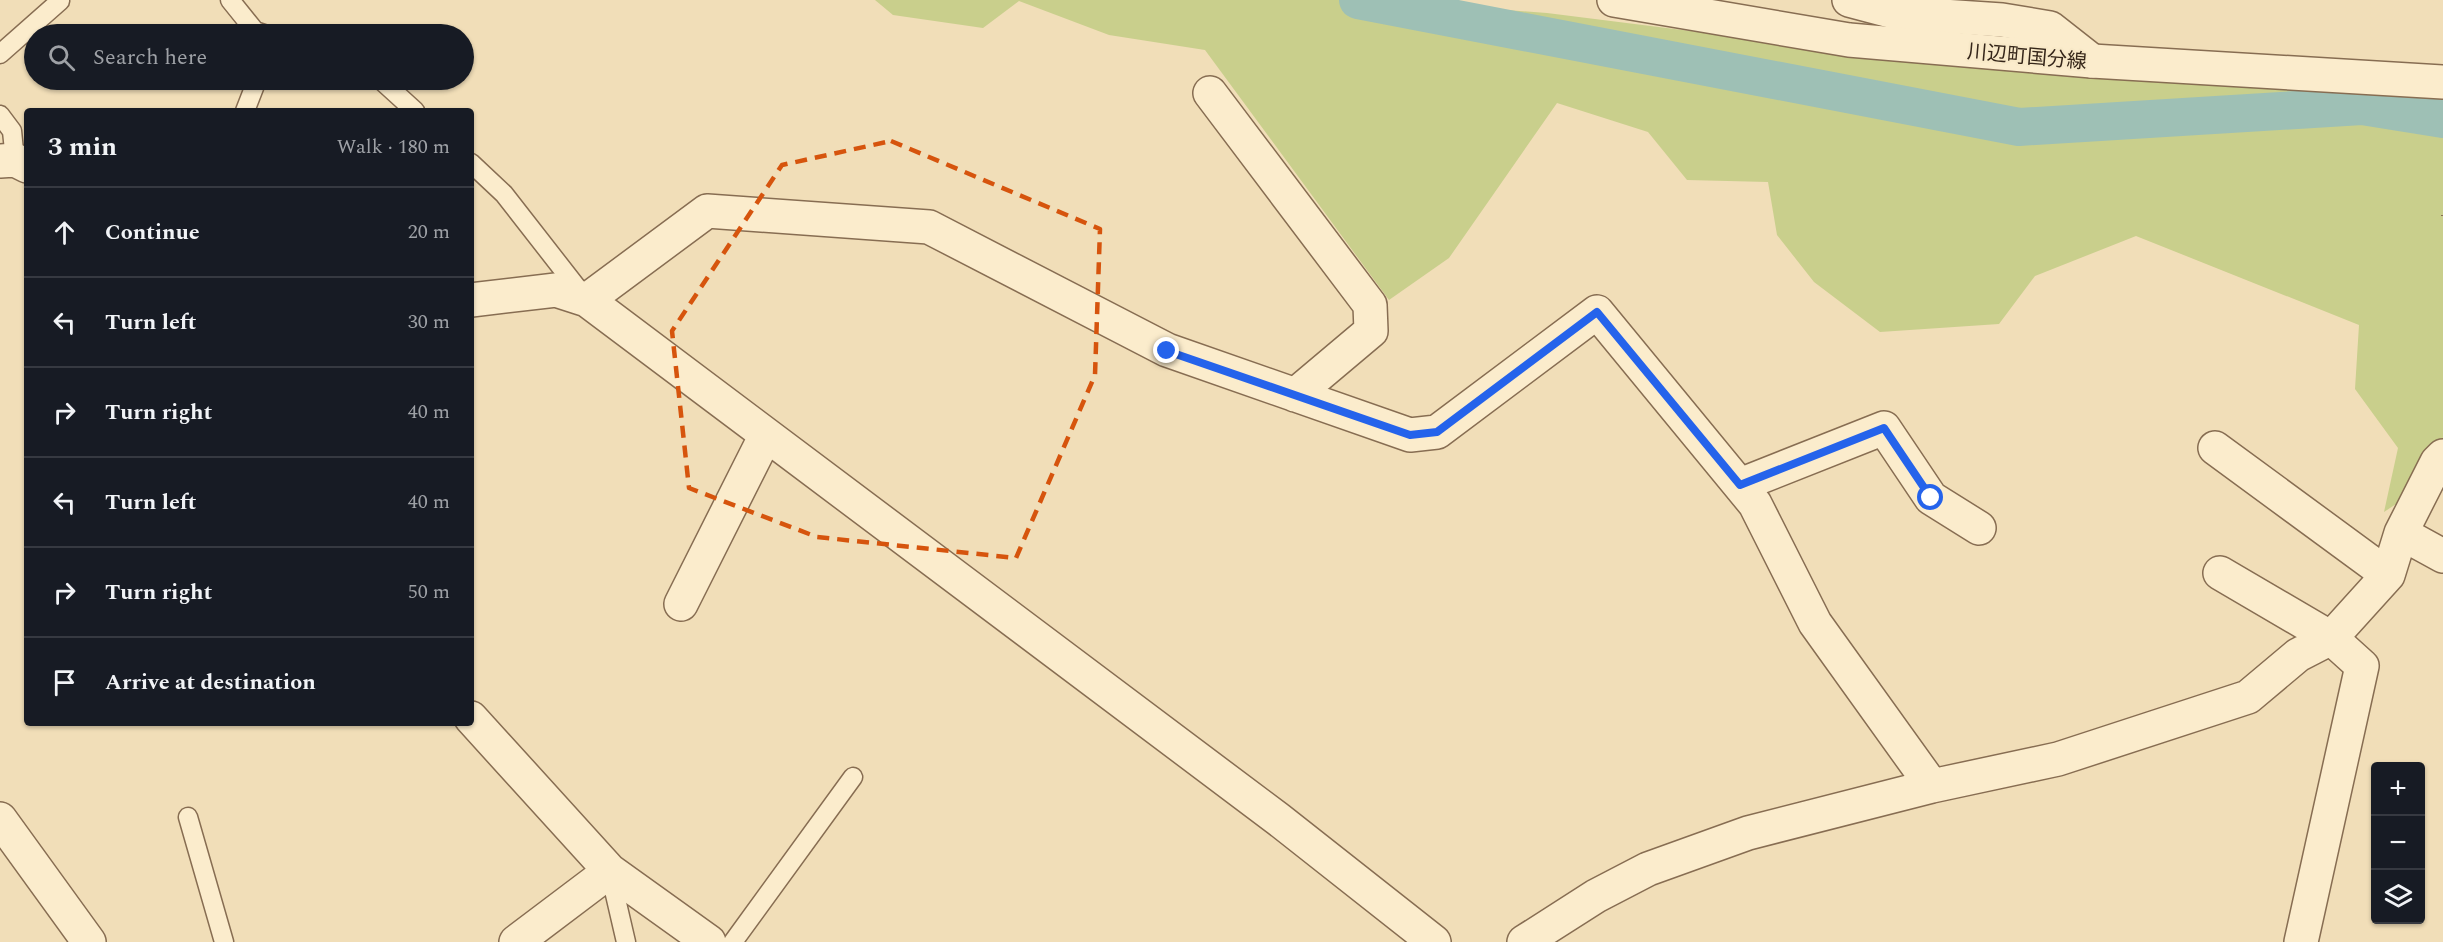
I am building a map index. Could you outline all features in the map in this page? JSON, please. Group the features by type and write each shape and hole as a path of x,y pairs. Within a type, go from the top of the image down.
{"street":[{"name":"川辺町国分線","path":"1614,0 1849,40 2092,61 2443,82"},
{"path":"1849,0 1898,13 2002,20 2050,28 2092,61"},
{"path":"1210,93 1370,305 1371,331 1295,395"},
{"path":"587,300 706,212 929,226 1167,351 1410,435 1437,432 1597,312 1755,504 1815,623 1932,786"},
{"path":"474,300 556,290 587,300 1278,819 1434,942"},
{"path":"1740,485 1884,428 1931,498 1979,528"},
{"path":"681,604 766,435"},
{"path":"2215,448 2388,575"},
{"path":"1524,942 1596,896 1648,869 1748,833 1932,786 2058,759 2248,697 2298,655 2331,638 2388,575 2401,533 2437,462 2443,456"},
{"path":"2401,533 2443,556"},
{"path":"2220,573 2331,638 2362,666 2301,942"},
{"path":"474,721 610,871 709,942"},
{"path":"0,819 89,942"},
{"path":"516,942 610,871"}],"lane":[{"path":"230,0 249,24"},
{"path":"34,24 60,1"},
{"path":"0,54 24,33"},
{"path":"246,108 253,90"},
{"path":"392,90 412,108"},
{"path":"0,115 12,131 14,162"},
{"path":"474,166 504,194 587,300"},
{"path":"733,942 853,777"},
{"path":"188,818 224,942"},
{"path":"610,871 626,942"}],"highlighted area":[{"path":"891,141 1100,229 1095,375 1016,558 817,537 689,488 672,331 782,165"}],"green space":[{"path":"875,0 1379,0 1547,13 1920,60 2255,69 2443,124 2443,473 2384,512 2398,448 2355,389 2359,325 2136,236 2035,276 1999,324 1880,332 1814,282 1777,235 1768,182 1687,180 1648,132 1557,103 1449,258 1389,300 1205,50 1109,35 1019,1 983,28 893,15"}],"waterway":[{"path":"1358,0 2019,127 2362,106 2443,119"}],"route":[{"path":"1167,351 1410,435 1437,432 1597,312 1740,485 1884,428 1931,498"}]}
